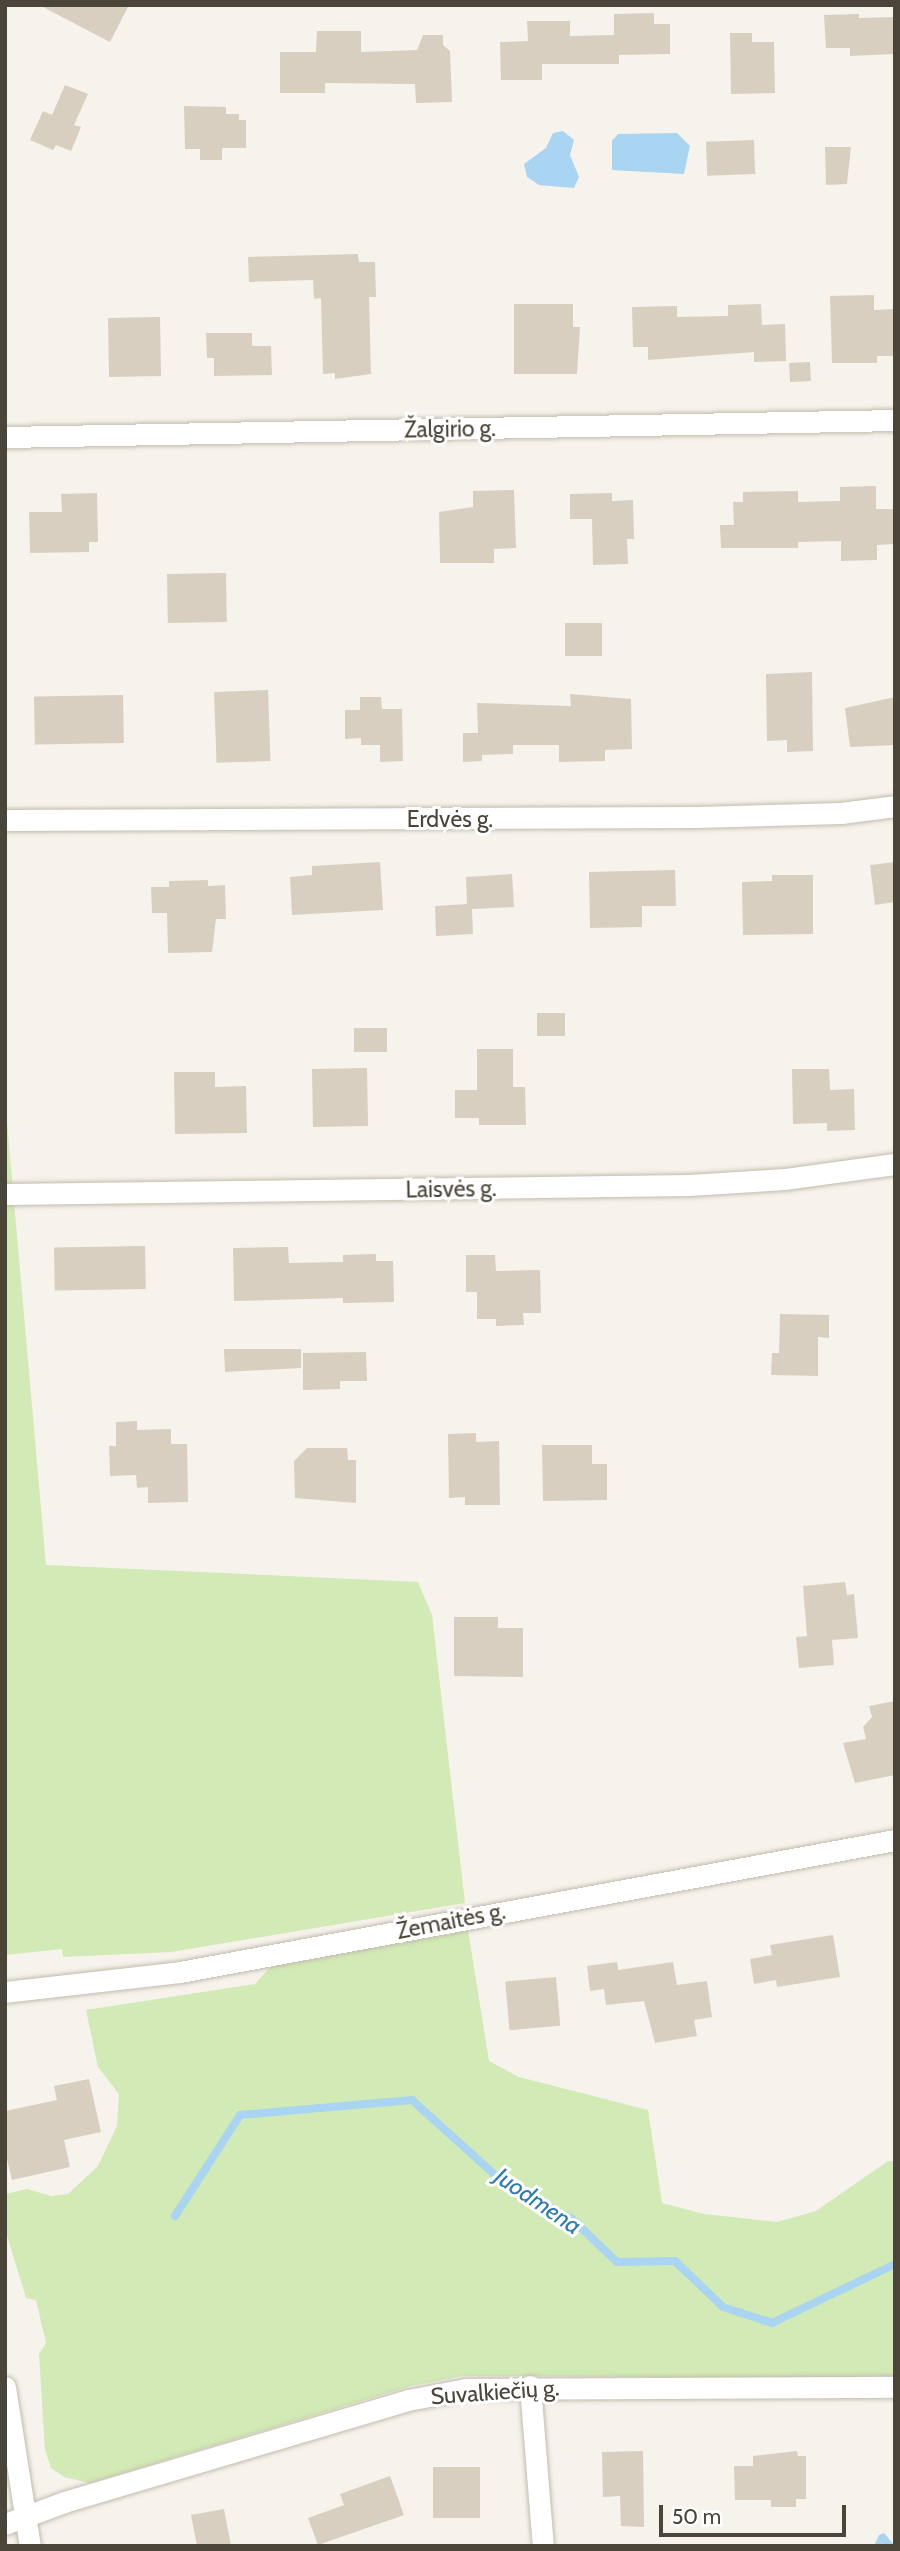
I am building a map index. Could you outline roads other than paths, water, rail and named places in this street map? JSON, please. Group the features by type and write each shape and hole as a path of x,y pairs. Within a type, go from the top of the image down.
{"street":[{"name":"Žalgirio g.","path":"5,437 895,420"},
{"name":"Erdvės g.","path":"5,820 696,817 841,813 895,806"},
{"name":"Laisvės g.","path":"5,1194 689,1185 785,1179 895,1164"},
{"name":"Žemaitės g.","path":"13,1991 180,1972 895,1840"},
{"name":"Suvalkiečių g.","path":"5,2524 64,2502 408,2400 466,2389 530,2386 895,2387"},
{"path":"530,2386 543,2546"},
{"path":"5,2387 29,2517 30,2546"}],"water":[{"path":"563,131 574,140 570,155 579,177 574,188 539,185 527,177 524,164 546,148 553,133"},
{"path":"677,133 690,146 684,174 612,170 612,141 618,134"},
{"path":"884,2533 895,2546 874,2546 879,2535"}],"waterway":[{"name":"Juodmena","path":"175,2216 240,2115 412,2100 504,2183 572,2219 617,2262 675,2261 723,2307 772,2323 895,2264"}]}
